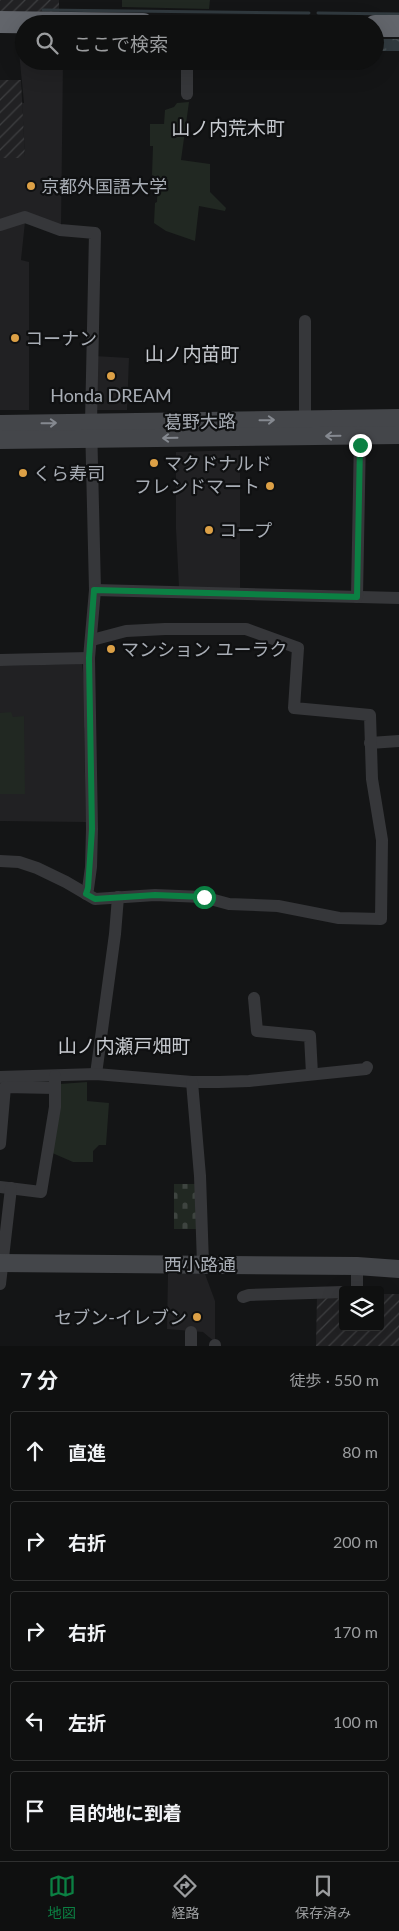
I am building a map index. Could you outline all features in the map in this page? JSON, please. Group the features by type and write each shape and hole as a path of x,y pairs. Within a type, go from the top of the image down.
{"highway":[{"path":"0,22 15,22"},
{"path":"384,26 399,26"}],"street":[{"path":"187,70 187,94"},
{"path":"0,225 25,217 60,230 95,233 91,431 94,590 92,640 89,658 92,829 90,867 86,894"},
{"path":"305,320 305,428"},
{"name":"葛野大路","path":"0,440 91,431 305,428 399,418"},
{"name":"葛野大路","path":"0,424 91,431"},
{"name":"葛野大路","path":"305,428 360,435 399,435"},
{"path":"357,597 360,435"},
{"path":"94,590 399,598"},
{"path":"0,861 19,862 36,868 66,882 95,899 162,895 204,897 229,904 278,906 339,918 381,918 382,840 372,779 370,715 294,708 298,648 246,629 165,629 126,632 92,640"},
{"path":"0,660 89,658"},
{"path":"370,743 399,741"},
{"path":"96,1074 118,897"},
{"path":"254,998 257,1031 310,1036 312,1074"},
{"path":"0,1144 5,1087 55,1083 96,1074 192,1082 248,1081 366,1069 367,1066"},
{"path":"0,1077 55,1083"},
{"path":"192,1082 200,1176 203,1264"},
{"path":"0,1284 5,1188 41,1192 55,1108 55,1083"},
{"name":"西小路通","path":"1,1263 357,1266 399,1269"},
{"path":"357,1266 357,1286"},
{"path":"243,1296 339,1292"},
{"path":"191,1332 191,1346"}],"shaded area":[{"path":"0,0 59,0 59,15 0,14"},
{"name":"京都外国語大学","path":"21,70 63,70 61,228 25,222 21,260 29,262 29,410 0,410 0,158 25,158 22,103 24,103"},
{"path":"0,80 21,80 25,158 0,158"},
{"name":"Honda DREAM","path":"94,356 129,358 127,410 93,410"},
{"name":"コープ","path":"240,450 240,590 179,587 176,529 176,452"},
{"path":"82,664 86,724 84,729 86,822 0,821 0,666"},
{"path":"168,1273 205,1274 215,1301 215,1342 203,1332 167,1329"},
{"path":"384,1294 399,1294 399,1346 316,1346 317,1296 339,1295 339,1331 384,1331"}],"green space":[{"path":"122,0 210,0 209,9 122,7"},
{"path":"189,102 181,160 210,164 210,192 226,208 225,211 199,206 195,241 166,231 154,223 158,178 152,175 153,146 150,146 150,124 164,124 165,110 174,107 177,103"},
{"path":"11,712 13,717 24,716 25,794 0,794 0,713"},
{"path":"87,1082 87,1101 109,1103 106,1145 99,1145 93,1151 93,1162 73,1162 50,1152 60,1084"},
{"path":"174,1184 195,1184 198,1229 174,1229"}],"water":[{"path":"384,39 399,39 399,51 384,51"}],"waterway":[{"path":"43,10 309,13"},
{"path":"318,13 399,14"}],"place":[{"name":"京都外国語大学","path":"31,186"},
{"name":"コーナン","path":"15,338"},
{"name":"Honda DREAM","path":"111,376"},
{"name":"マクドナルド","path":"154,463"},
{"name":"くら寿司","path":"23,473"},
{"name":"フレンドマート","path":"270,486"},
{"name":"コープ","path":"209,530"},
{"name":"マンション ユーラク","path":"111,649"},
{"name":"セブン-イレブン","path":"197,1317"}],"district":[{"name":"山ノ内荒木町","path":"228,127"},
{"name":"山ノ内苗町","path":"192,353"},
{"name":"山ノ内瀬戸畑町","path":"124,1045"}],"route":[{"path":"204,897 155,895 95,899 86,894 92,849 89,658 92,640 94,590 357,597 360,445"}]}
